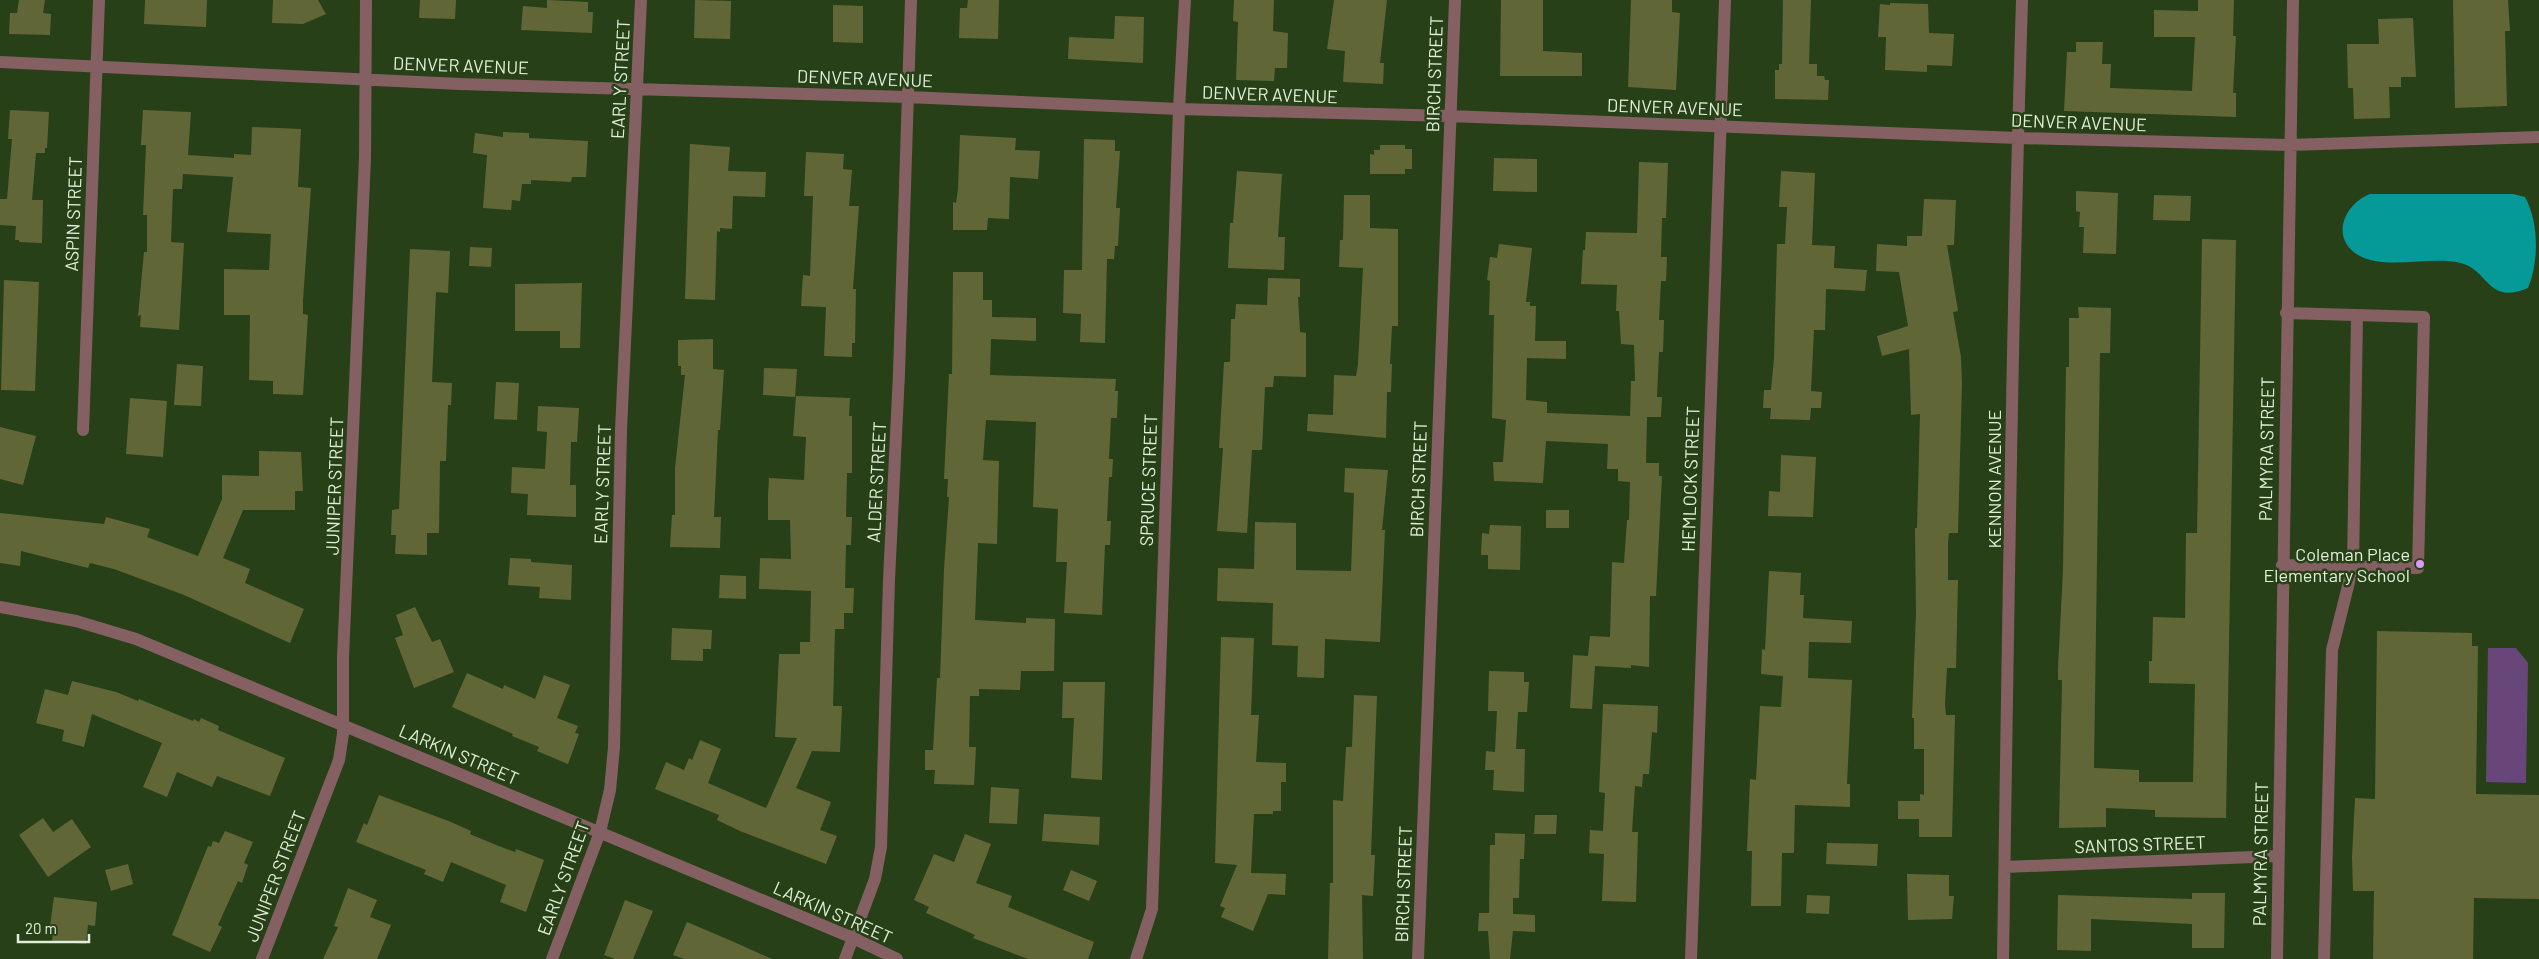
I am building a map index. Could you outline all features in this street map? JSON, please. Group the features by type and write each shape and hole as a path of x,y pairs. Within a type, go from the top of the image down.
{"street":[{"name":"ASPIN STREET","path":"83,430 99,0"},
{"name":"JUNIPER STREET","path":"262,959 339,760 343,724 343,657 365,158 366,0"},
{"name":"EARLY STREET","path":"552,959 600,832 610,790 614,747 621,430 641,0"},
{"name":"ALDER STREET","path":"845,959 875,879 881,847 911,0"},
{"name":"SPRUCE STREET","path":"1136,959 1152,909 1178,109 1185,0"},
{"name":"BIRCH STREET","path":"1418,959 1455,0"},
{"name":"HEMLOCK STREET","path":"1691,959 1702,606 1722,126 1725,0"},
{"name":"KENNON AVENUE","path":"2003,959 2012,369 2022,0"},
{"name":"PALMYRA STREET","path":"2277,959 2286,313 2293,0"},
{"name":"DENVER AVENUE","path":"0,62 366,79 908,97 1178,109 1450,116 2018,138 2289,145 2539,137"},
{"path":"2282,564 2418,568 2424,317 2286,313"},
{"path":"2324,959 2332,650 2353,566 2357,315"},
{"name":"LARKIN STREET","path":"0,607 76,621 136,639 853,938 897,959"},
{"name":"SANTOS STREET","path":"2004,867 2278,856"}],"shaded area":[{"path":"2488,648 2516,648 2528,663 2526,783 2486,782"}],"water":[{"path":"2370,194 2513,194 2525,197 2533,218 2536,242 2532,278 2528,288 2514,292 2503,292 2495,289 2467,265 2456,262 2380,262 2358,255 2349,248 2344,240 2344,222 2347,213 2353,205"}],"building":[{"path":"19,0 45,0 43,13 51,14 50,35 9,34 10,13 17,13"},
{"path":"145,0 207,0 206,27 144,24"},
{"path":"273,0 318,0 326,14 303,24 272,23"},
{"path":"420,0 456,0 455,19 419,18"},
{"path":"547,0 588,2 588,12 593,12 592,33 521,30 523,6 547,8"},
{"path":"695,0 731,1 730,39 694,38"},
{"path":"968,0 999,0 998,39 959,38 960,8 967,8"},
{"path":"1234,0 1274,0 1273,31 1288,33 1287,68 1275,68 1274,81 1236,80 1238,22 1233,21"},
{"path":"1334,0 1387,0 1380,63 1384,63 1383,84 1343,82 1345,51 1327,49"},
{"path":"1501,0 1543,0 1543,51 1582,53 1582,76 1500,76"},
{"path":"1631,0 1672,0 1672,12 1680,13 1676,90 1628,87"},
{"path":"1783,0 1811,0 1809,64 1817,64 1817,76 1824,76 1825,80 1829,80 1828,100 1775,99 1775,70 1779,70 1779,64 1782,64"},
{"path":"2198,0 2234,0 2233,36 2236,36 2233,93 2236,93 2236,117 2064,111 2067,52 2076,52 2076,42 2103,42 2102,64 2111,64 2110,88 2192,91 2195,37 2154,37 2154,10 2198,11"},
{"path":"2453,0 2508,0 2510,31 2505,31 2507,106 2455,108"},
{"path":"1890,3 1928,4 1929,33 1954,34 1952,66 1927,65 1927,72 1885,70 1886,37 1878,37 1880,4 1890,5"},
{"path":"833,5 863,6 863,43 833,42"},
{"path":"1115,16 1144,17 1143,63 1068,59 1069,37 1114,39"},
{"path":"2413,18 2416,77 2401,77 2401,87 2389,87 2390,118 2354,119 2353,88 2348,88 2347,44 2379,44 2378,19"},
{"path":"10,110 49,112 47,148 45,148 45,153 36,153 32,200 43,200 42,243 19,242 19,240 15,240 16,226 0,225 0,199 7,199 12,139 8,139"},
{"path":"143,110 191,112 188,155 234,158 234,154 251,155 252,127 301,129 298,187 311,188 303,300 303,314 308,315 303,395 273,394 273,381 249,380 250,315 224,315 224,269 269,270 271,234 227,232 233,177 183,174 182,189 173,189 171,242 184,243 179,330 140,327 141,315 138,316 144,252 147,252 147,215 143,215 146,145 141,145"},
{"path":"503,132 529,133 529,138 588,141 586,177 572,177 571,182 531,180 531,184 522,184 520,201 512,200 511,210 483,208 487,155 473,153 475,133 503,137"},
{"path":"960,135 1016,138 1015,150 1040,151 1038,179 1010,177 1009,219 988,218 987,230 953,230 953,202 956,203 958,189"},
{"path":"1084,139 1115,140 1115,151 1120,151 1116,208 1120,208 1118,246 1115,246 1114,259 1107,259 1105,343 1080,342 1081,314 1063,313 1064,270 1082,270"},
{"path":"690,144 730,147 728,171 766,172 765,197 733,196 732,229 720,228 720,232 717,231 715,300 685,299"},
{"path":"1380,145 1405,145 1405,149 1412,149 1412,169 1405,169 1405,174 1370,174 1370,154 1374,155 1374,150 1380,150"},
{"path":"806,152 844,154 843,169 852,170 849,206 859,206 853,289 856,289 855,343 852,343 852,357 824,356 826,307 801,306 803,275 810,276 813,196 804,196"},
{"path":"1494,158 1537,159 1537,192 1493,191"},
{"path":"1639,162 1668,163 1666,218 1662,218 1661,257 1667,257 1666,281 1661,281 1659,320 1664,320 1663,352 1659,352 1657,397 1662,397 1661,417 1647,417 1646,463 1659,463 1659,476 1662,476 1656,596 1650,596 1649,667 1631,665 1631,668 1595,666 1592,709 1570,708 1573,655 1588,656 1590,636 1610,637 1612,562 1624,563 1627,520 1629,520 1630,482 1618,481 1618,469 1607,469 1608,444 1546,441 1543,483 1494,481 1493,462 1503,462 1506,420 1492,418 1494,315 1489,315 1490,281 1487,280 1490,257 1497,258 1499,244 1532,248 1526,302 1530,302 1530,306 1536,306 1535,341 1566,341 1566,359 1527,358 1526,400 1547,402 1547,413 1630,416 1631,381 1635,381 1634,345 1621,344 1619,311 1616,311 1617,285 1581,284 1586,232 1637,233"},
{"path":"1237,171 1282,174 1278,237 1285,237 1284,270 1228,268 1230,223 1233,223"},
{"path":"1781,171 1815,173 1812,245 1835,246 1834,268 1867,270 1865,291 1826,289 1825,330 1814,330 1811,391 1822,392 1821,408 1811,408 1810,420 1770,419 1771,408 1763,408 1764,390 1771,390 1774,358 1777,244 1785,244 1787,207 1779,207"},
{"path":"2076,191 2118,193 2116,254 2083,253 2084,227 2079,227 2080,212 2076,211"},
{"path":"1344,195 1370,195 1370,228 1398,229 1398,326 1392,326 1391,392 1387,392 1386,438 1307,431 1308,414 1333,415 1334,375 1356,376 1358,364 1363,268 1339,267 1340,240 1343,240"},
{"path":"2154,195 2191,196 2190,221 2153,220"},
{"path":"1924,199 1956,200 1954,245 1947,245 1958,311 1953,312 1961,357 1962,384 1958,533 1949,533 1948,543 1948,580 1958,580 1956,668 1947,668 1945,704 1946,715 1955,715 1952,837 1919,837 1919,819 1898,819 1898,801 1920,801 1920,794 1924,795 1924,749 1914,749 1914,718 1912,718 1916,613 1915,528 1917,528 1920,414 1911,415 1909,349 1882,356 1877,336 1908,326 1899,272 1876,271 1877,244 1907,246 1907,236 1922,236"},
{"path":"2202,239 2236,240 2226,818 2155,817 2155,810 2106,808 2106,827 2059,828 2062,680 2058,680 2058,668 2063,570 2066,367 2069,367 2069,318 2079,318 2078,307 2111,308 2110,353 2100,353 2094,768 2139,770 2139,782 2193,782 2195,684 2149,683 2149,661 2152,661 2153,617 2185,618 2186,533 2197,533"},
{"path":"470,247 492,248 491,267 469,266"},
{"path":"410,249 450,251 448,293 436,292 432,382 452,383 451,405 448,405 446,461 440,461 439,533 427,533 427,555 395,554 396,535 391,535 392,510 399,509"},
{"path":"953,272 983,272 983,300 992,300 992,317 1036,318 1036,341 991,339 990,375 1116,379 1115,391 1118,391 1117,418 1111,418 1109,459 1113,459 1112,477 1109,477 1107,521 1111,521 1110,545 1105,545 1102,615 1064,613 1067,562 1056,562 1058,509 1033,507 1036,422 986,420 983,460 999,461 997,544 978,543 975,620 1026,623 1026,618 1055,619 1054,671 1021,671 1020,690 979,689 979,696 970,696 969,747 976,747 974,785 934,784 935,770 925,770 925,750 933,750 937,678 940,678 949,497 947,497 948,479 944,479 949,374 952,374"},
{"path":"1268,278 1300,279 1300,297 1298,297 1300,332 1306,333 1306,377 1274,376 1273,387 1265,387 1262,450 1252,450 1247,533 1217,531 1223,448 1219,448 1224,362 1230,362 1231,319 1235,319 1236,304 1267,305"},
{"path":"4,280 39,282 35,391 1,390"},
{"path":"582,283 580,348 560,348 560,331 515,331 515,284"},
{"path":"713,339 713,369 724,370 720,430 718,430 714,517 721,517 720,548 670,547 672,515 675,515 675,468 685,375 681,375 681,366 678,366 678,340"},
{"path":"177,364 203,366 201,406 174,405"},
{"path":"764,368 797,369 795,397 763,395"},
{"path":"496,382 519,383 517,420 494,419"},
{"path":"796,396 850,398 849,416 852,416 852,473 847,473 846,517 852,517 851,545 846,545 845,588 854,588 853,613 844,613 844,629 835,629 833,706 842,706 840,752 812,751 796,788 831,802 820,830 837,836 826,864 740,831 717,820 719,815 655,789 666,762 684,770 689,758 692,760 700,740 721,749 708,783 766,808 797,738 775,737 779,654 800,654 800,642 810,642 811,591 759,589 760,558 791,559 790,520 768,520 768,496 769,478 804,480 806,437 793,436"},
{"path":"130,398 167,401 163,457 126,454"},
{"path":"538,406 579,408 577,442 571,442 570,485 576,485 576,517 527,515 528,494 511,493 512,467 545,469 547,432 537,431"},
{"path":"0,427 36,436 23,485 0,479"},
{"path":"259,451 301,452 303,491 295,491 295,510 243,510 223,558 250,569 245,583 304,609 290,643 184,595 114,569 90,563 88,568 21,551 20,566 0,563 0,513 104,524 106,517 150,529 147,537 198,556 222,499 222,475 259,476"},
{"path":"1781,455 1816,457 1813,517 1768,516 1769,491 1780,492"},
{"path":"1345,468 1388,470 1382,530 1385,530 1380,642 1325,639 1324,678 1297,677 1298,646 1272,645 1273,603 1217,601 1218,568 1254,569 1255,522 1296,523 1296,570 1351,571 1354,493 1344,492"},
{"path":"1546,510 1569,510 1569,528 1546,528"},
{"path":"1490,525 1521,526 1520,570 1488,569 1488,555 1481,555 1482,533 1489,534"},
{"path":"510,558 531,559 531,562 572,565 571,600 539,598 540,587 508,585"},
{"path":"1769,571 1801,573 1800,595 1804,595 1803,618 1852,621 1851,643 1809,642 1808,678 1852,680 1847,784 1850,784 1850,807 1795,805 1794,853 1782,853 1781,906 1751,906 1752,851 1747,851 1750,779 1756,780 1760,706 1781,707 1783,676 1761,674 1762,649 1765,650"},
{"path":"720,575 746,576 746,599 719,598"},
{"path":"415,607 432,642 440,639 454,672 414,688 395,638 403,635 396,615"},
{"path":"672,628 712,630 711,649 703,649 703,661 671,660"},
{"path":"2377,631 2472,633 2472,646 2478,646 2476,794 2539,795 2539,899 2474,898 2473,959 2373,959 2374,891 2353,891 2352,857 2355,798 2375,799"},
{"path":"1221,637 1254,638 1251,715 1259,715 1256,762 1286,763 1286,782 1281,782 1281,811 1273,811 1273,814 1254,814 1251,873 1286,874 1285,895 1268,894 1253,931 1221,917 1225,908 1220,906 1237,865 1215,863"},
{"path":"1489,671 1524,672 1524,682 1529,682 1527,712 1518,712 1516,749 1525,749 1524,792 1493,790 1494,770 1485,770 1486,751 1495,752 1497,711 1488,711"},
{"path":"467,673 503,689 504,685 535,699 544,675 570,685 557,718 578,726 575,733 579,734 568,764 537,751 539,747 512,736 513,734 452,707"},
{"path":"72,681 116,692 138,701 139,699 193,721 194,719 199,722 201,718 219,726 218,730 285,758 270,796 217,776 212,787 177,772 167,797 143,787 162,743 92,714 84,747 62,741 64,730 36,723 45,689 68,695"},
{"path":"1063,682 1105,682 1102,780 1071,778 1074,718 1062,718"},
{"path":"1354,695 1377,696 1371,855 1375,855 1373,896 1362,895 1363,959 1328,959 1330,883 1333,883 1333,800 1343,801 1346,747 1352,747"},
{"path":"1603,704 1658,706 1657,733 1652,732 1649,774 1643,774 1642,787 1635,786 1632,832 1638,832 1636,902 1602,901 1604,854 1589,853 1590,830 1603,831 1605,793 1599,792"},
{"path":"991,787 1019,789 1017,824 989,823"},
{"path":"379,795 451,822 471,831 470,834 496,845 515,852 516,849 544,860 526,912 500,902 506,885 451,862 443,882 424,874 426,870 356,842 364,823 367,825"},
{"path":"1044,814 1100,817 1099,845 1042,841"},
{"path":"1535,815 1557,815 1556,834 1534,834"},
{"path":"43,818 53,832 72,819 91,847 48,877 19,835"},
{"path":"225,831 253,842 244,863 248,865 242,883 238,881 218,925 222,927 210,952 172,935 208,846 211,847 213,841 219,843"},
{"path":"1495,833 1525,834 1524,859 1520,859 1519,898 1513,898 1513,914 1535,915 1535,932 1513,931 1510,959 1490,959 1488,931 1478,931 1479,913 1489,913 1490,845 1495,845"},
{"path":"965,834 991,844 976,883 1012,896 1008,907 1094,942 1088,959 1028,959 973,938 975,935 926,913 929,907 914,900 934,854 954,862"},
{"path":"1827,843 1878,844 1877,866 1826,864"},
{"path":"128,864 133,884 111,891 105,870"},
{"path":"1071,870 1097,881 1089,901 1063,890"},
{"path":"1907,874 1949,875 1949,896 1954,896 1952,919 1908,920"},
{"path":"348,888 377,900 370,917 391,925 377,959 323,959 338,927 334,926"},
{"path":"2192,893 2225,893 2224,948 2192,948 2192,924 2091,919 2091,951 2057,950 2058,895 2192,899"},
{"path":"1807,895 1830,896 1829,914 1806,913"},
{"path":"54,897 97,902 95,926 88,925 86,944 52,941 54,926 50,926"},
{"path":"625,900 653,911 633,959 615,959 604,955"},
{"path":"687,922 772,959 684,959 673,955"}],"place":[{"name":"Coleman Place Elementary School","path":"2420,564"}]}
